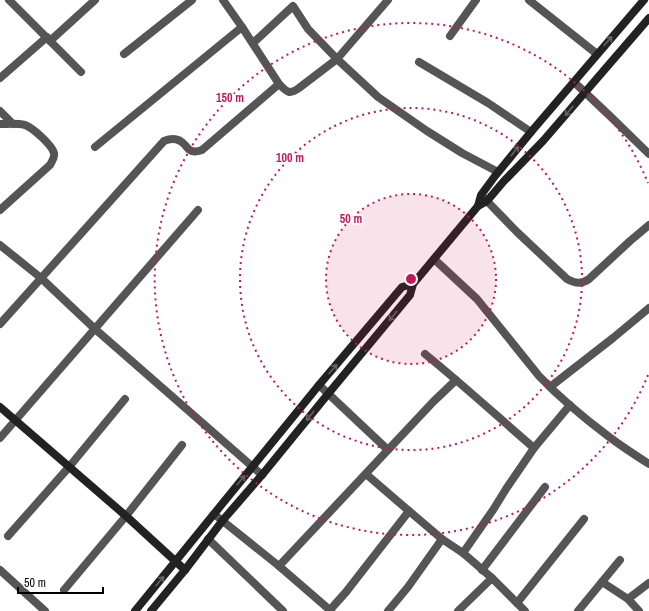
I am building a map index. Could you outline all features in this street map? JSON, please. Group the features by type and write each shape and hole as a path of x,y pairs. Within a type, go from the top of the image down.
{"street":[{"path":"9,0 81,72"},
{"path":"0,78 95,0"},
{"path":"124,54 192,0"},
{"path":"223,0 279,84 290,92 294,92 337,59 388,0"},
{"path":"450,36 476,0"},
{"path":"529,0 597,54"},
{"path":"150,611 185,570 223,520 262,475 410,295 413,284 478,206 498,172 644,0"},
{"path":"253,43 291,3 308,29 337,59 378,97 421,127 498,172"},
{"path":"484,198 504,181 543,141 649,18"},
{"path":"95,147 242,27"},
{"path":"419,62 488,103 531,132"},
{"path":"574,82 649,154"},
{"path":"0,324 164,141 174,139 179,140 184,143 189,150 202,150 279,84"},
{"path":"0,111 14,124"},
{"path":"0,124 24,125 33,130 52,148 54,154 54,159 50,164 0,208"},
{"path":"484,198 517,232 567,279 578,283 585,282 589,279 649,225"},
{"path":"0,438 198,210"},
{"path":"0,245 41,278 95,329 262,475"},
{"path":"434,259 477,299 539,376 570,405 609,437 649,464"},
{"path":"135,611 319,385 402,288 413,284"},
{"path":"550,386 613,338 649,308"},
{"path":"425,354 534,448"},
{"path":"279,566 433,402 456,380"},
{"path":"319,385 388,450"},
{"path":"8,536 69,467 125,399"},
{"path":"463,553 534,448 570,405"},
{"path":"0,407 126,516 185,570"},
{"path":"64,590 126,516 182,445"},
{"path":"366,474 442,539 463,553 492,578 524,611"},
{"path":"482,570 545,487"},
{"path":"214,514 331,610 409,511"},
{"path":"517,604 584,519"},
{"path":"208,539 283,611"},
{"path":"388,611 408,587 442,539"},
{"path":"578,611 620,560"},
{"path":"0,570 46,611"},
{"path":"458,611 492,578"},
{"path":"602,582 628,600 639,611"},
{"path":"628,600 649,582"}]}
